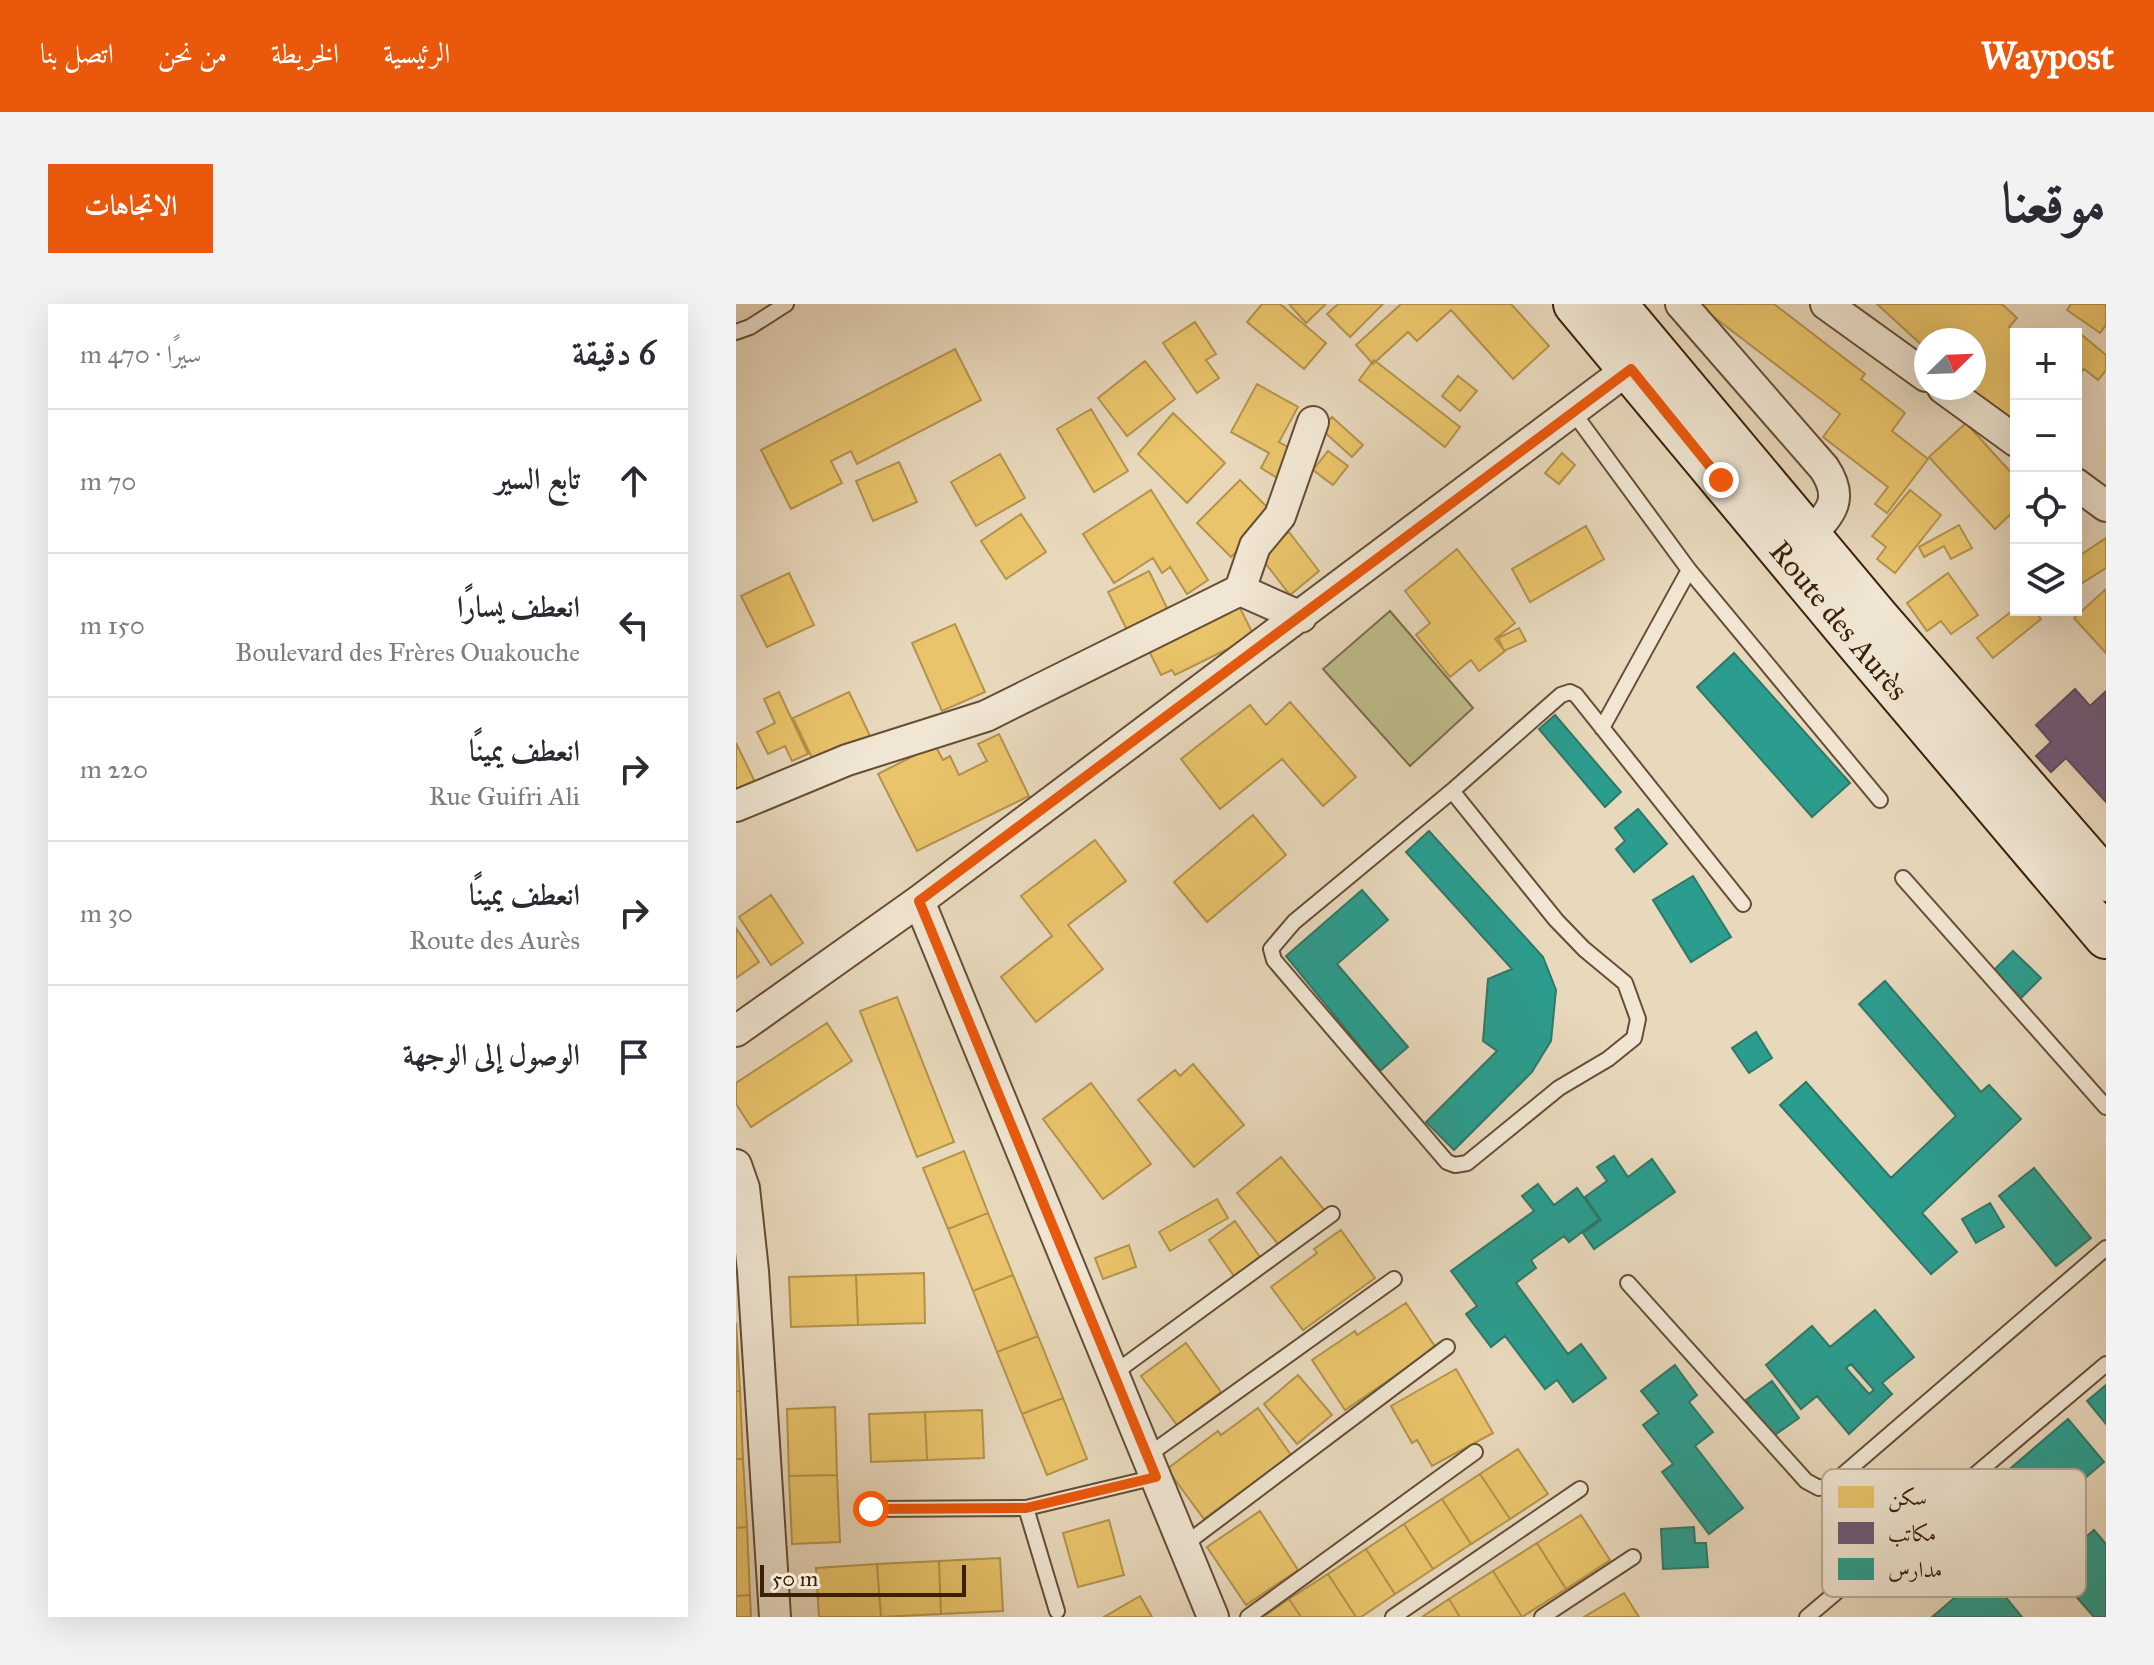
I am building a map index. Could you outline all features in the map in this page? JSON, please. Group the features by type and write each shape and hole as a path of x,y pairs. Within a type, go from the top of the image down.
{"street":[{"name":"Route des Aurès","path":"1575,304 1642,359 1810,535 2106,880"},
{"name":"Route des Aurès","path":"1615,304 1642,359 1860,646 2106,937"},
{"path":"1681,304 1834,482 1834,503 1829,515 1810,535"},
{"path":"1827,304 1914,367"},
{"path":"736,1031 919,901 1642,359"},
{"path":"1960,400 2010,437"},
{"path":"736,806 847,760 986,716 1240,590 1255,546 1280,516 1313,422"},
{"path":"1240,590 1301,617"},
{"path":"919,901 1213,1617"},
{"path":"736,1165 744,1188 753,1271 775,1617"}],"lane":[{"path":"736,332 750,327 786,304"},
{"path":"1573,412 1689,570 1880,800"},
{"path":"1602,728 1689,570"},
{"path":"1452,791 1556,920 1584,949 1625,983 1638,1019 1634,1038 1608,1059 1559,1088 1467,1163 1455,1165 1447,1162 1274,960 1271,949 1294,922 1452,791 1561,695 1570,692 1576,695 1743,904"},
{"path":"1903,878 2106,1107"},
{"path":"1113,1374 1332,1214"},
{"path":"1849,1469 2106,1248"},
{"path":"871,1509 1026,1508 1151,1467 1394,1279"},
{"path":"1628,1283 1806,1481 1822,1487"},
{"path":"1184,1545 1447,1347"},
{"path":"1982,1469 2106,1364"},
{"path":"1248,1617 1475,1452"},
{"path":"1393,1617 1580,1489"},
{"path":"1026,1508 1057,1611"},
{"path":"1542,1617 1633,1557"},
{"path":"1807,1617 1831,1597"}],"shaded area":[{"path":"1390,611 1473,708 1410,766 1323,669"}],"building: سكن":[{"path":"1262,304 1280,304 1326,343 1304,369 1247,322"},
{"path":"1289,304 1326,304 1306,323"},
{"path":"1338,304 1383,304 1350,337 1327,314"},
{"path":"1401,304 1511,304 1549,346 1513,379 1451,310 1417,341 1408,332 1373,364 1356,345"},
{"path":"1697,304 1774,304 1865,374 1861,379 1905,413 1892,431 1928,459 1887,513 1875,504 1888,487 1823,437 1840,414"},
{"path":"1877,304 2002,304 2017,318 2009,327 2010,426 1981,400 1986,400 1986,328 1914,328 1914,338"},
{"path":"2071,304 2106,304 2106,325 2100,333 2067,310"},
{"path":"1195,322 1216,354 1206,360 1219,378 1197,393 1163,343"},
{"path":"2082,335 2106,355 2106,370 2098,380 2084,369 2082,372"},
{"path":"955,349 981,400 857,464 851,451 831,461 842,483 791,509 761,450"},
{"path":"1374,360 1460,427 1445,447 1359,380"},
{"path":"1145,361 1175,399 1127,436 1098,398"},
{"path":"1458,376 1477,391 1460,411 1442,396"},
{"path":"1257,384 1298,407 1279,442 1295,451 1279,479 1261,468 1269,453 1231,432"},
{"path":"1091,409 1128,471 1094,492 1057,429"},
{"path":"1173,413 1225,463 1187,503 1138,454"},
{"path":"1332,417 1363,445 1352,457 1321,429"},
{"path":"1966,423 2010,471 2010,515 1995,529 1929,457"},
{"path":"1328,451 1348,466 1333,485 1313,470"},
{"path":"1562,453 1575,465 1559,484 1545,473"},
{"path":"1000,454 1025,498 976,526 951,482"},
{"path":"899,462 917,502 873,521 856,481"},
{"path":"1240,480 1274,514 1231,557 1197,523"},
{"path":"1151,490 1208,580 1187,594 1170,567 1162,573 1153,558 1114,583 1083,534"},
{"path":"1910,490 1941,515 1895,573 1877,559 1886,547 1872,536"},
{"path":"1021,514 1046,552 1006,579 981,541"},
{"path":"1959,525 1972,548 1951,559 1944,546 1924,557 1919,547"},
{"path":"1586,526 1604,559 1530,602 1512,569"},
{"path":"1289,532 1319,571 1290,595 1259,555"},
{"path":"2106,538 2106,568 2082,583 2082,554"},
{"path":"1457,549 1515,623 1495,639 1505,651 1479,671 1471,660 1450,677 1416,635 1430,623 1405,591"},
{"path":"1149,571 1169,612 1128,632 1108,592"},
{"path":"789,573 814,625 767,647 741,596"},
{"path":"1948,573 1978,615 1951,634 1941,621 1927,631 1907,603"},
{"path":"2106,589 2106,653 2074,618 2082,616 2082,611"},
{"path":"1236,600 1254,636 1175,675 1172,670 1161,675 1146,645"},
{"path":"2010,613 2010,616 2039,616 2041,619 1993,658 1977,638"},
{"path":"955,624 985,692 942,711 912,643"},
{"path":"1519,628 1526,641 1504,651 1498,638"},
{"path":"779,692 808,754 792,761 785,746 768,754 757,732 775,723 764,699"},
{"path":"849,692 871,738 815,764 793,718"},
{"path":"1290,702 1356,777 1323,806 1282,759 1220,809 1181,759 1250,705 1266,725"},
{"path":"999,734 1029,796 917,851 878,774 935,745 943,760 950,756 959,775 987,761 978,744"},
{"path":"736,743 755,782 736,791"},
{"path":"1253,815 1286,855 1207,922 1174,882"},
{"path":"1095,840 1126,881 1068,925 1103,969 1036,1022 1001,977 1052,936 1021,896"},
{"path":"771,895 803,943 771,965 739,917"},
{"path":"736,928 759,962 736,978"},
{"path":"897,997 954,1142 917,1157 860,1011"},
{"path":"827,1023 852,1061 751,1127 736,1104 736,1083"},
{"path":"1193,1064 1244,1125 1194,1167 1138,1100 1175,1070 1180,1076"},
{"path":"1091,1083 1151,1164 1103,1199 1043,1119"},
{"path":"964,1151 988,1213 948,1229 923,1168"},
{"path":"1281,1157 1326,1212 1282,1249 1237,1193"},
{"path":"1217,1199 1228,1218 1170,1251 1159,1232"},
{"path":"988,1213 1013,1275 973,1291 948,1229"},
{"path":"1235,1221 1262,1260 1236,1279 1209,1240"},
{"path":"1341,1230 1375,1278 1303,1330 1271,1287 1317,1253 1314,1249"},
{"path":"1129,1245 1136,1267 1103,1279 1095,1258"},
{"path":"924,1273 925,1323 858,1325 856,1275"},
{"path":"856,1275 858,1325 791,1327 789,1277"},
{"path":"1013,1275 1038,1336 997,1352 973,1291"},
{"path":"1406,1303 1436,1348 1345,1410 1312,1360 1355,1331 1357,1335"},
{"path":"736,1323 740,1391 736,1391"},
{"path":"1038,1336 1063,1398 1022,1414 997,1352"},
{"path":"1186,1343 1221,1392 1177,1425 1141,1376"},
{"path":"1456,1369 1493,1433 1432,1466 1417,1440 1412,1443 1391,1406"},
{"path":"1298,1375 1332,1415 1297,1444 1264,1404"},
{"path":"736,1391 740,1391 743,1459 736,1459"},
{"path":"1063,1398 1087,1459 1047,1475 1022,1414"},
{"path":"835,1407 837,1475 789,1476 787,1409"},
{"path":"1258,1408 1291,1455 1204,1519 1167,1469 1218,1431 1221,1435"},
{"path":"982,1410 984,1458 927,1460 925,1412"},
{"path":"925,1412 927,1460 871,1462 869,1414"},
{"path":"1518,1449 1548,1494 1510,1519 1480,1474"},
{"path":"736,1459 743,1459 747,1527 736,1528"},
{"path":"1480,1474 1510,1519 1471,1544 1442,1499"},
{"path":"837,1475 840,1542 792,1544 789,1476"},
{"path":"1442,1499 1471,1544 1433,1569 1404,1524"},
{"path":"1260,1511 1298,1570 1246,1605 1207,1547"},
{"path":"1581,1515 1610,1560 1566,1589 1537,1543"},
{"path":"1109,1520 1124,1575 1078,1587 1063,1533"},
{"path":"1404,1524 1433,1569 1395,1594 1366,1549"},
{"path":"747,1527 750,1595 736,1596 736,1528"},
{"path":"1537,1543 1566,1589 1522,1617 1493,1571"},
{"path":"1366,1549 1395,1594 1361,1617 1356,1617 1328,1574"},
{"path":"1000,1558 1003,1611 941,1614 939,1561"},
{"path":"939,1561 941,1614 881,1617 877,1564"},
{"path":"877,1564 881,1617 819,1617 816,1568"},
{"path":"1493,1571 1522,1617 1460,1617 1449,1599"},
{"path":"1328,1574 1356,1617 1301,1617 1289,1599"},
{"path":"1624,1593 1639,1617 1584,1617"},
{"path":"750,1595 751,1617 736,1617 736,1596"},
{"path":"1140,1596 1152,1617 1104,1617"},
{"path":"1289,1599 1301,1617 1263,1617"},
{"path":"1449,1599 1460,1617 1422,1617"}],"building: مكاتب":[{"path":"2075,689 2090,706 2106,691 2106,802 2066,758 2051,772 2036,756 2051,742 2036,725"}],"building: مدارس":[{"path":"1734,653 1850,783 1812,817 1697,687"},
{"path":"1555,715 1621,792 1605,807 1539,729"},
{"path":"1638,809 1667,844 1634,872 1616,849 1625,841 1615,828"},
{"path":"1429,831 1543,957 1556,990 1551,1041 1532,1072 1454,1150 1426,1122 1497,1051 1483,1041 1488,979 1512,969 1406,852"},
{"path":"1693,876 1731,937 1691,962 1653,900"},
{"path":"1362,890 1388,920 1337,964 1408,1047 1380,1071 1286,956"},
{"path":"2013,951 2041,978 2021,998 1994,970"},
{"path":"1885,981 1981,1092 1989,1085 2021,1119 1922,1213 1957,1252 1931,1274 1780,1105 1806,1082 1891,1178 1956,1116 1859,1004"},
{"path":"1756,1032 1772,1058 1749,1073 1732,1048"},
{"path":"1614,1156 1628,1177 1652,1159 1675,1192 1594,1249 1583,1233 1601,1220 1585,1197 1607,1181 1597,1167"},
{"path":"2034,1168 2091,1238 2056,1266 1999,1196"},
{"path":"1538,1184 1554,1205 1577,1188 1599,1219 1569,1242 1564,1236 1531,1260 1536,1268 1516,1283 1568,1354 1581,1344 1606,1378 1573,1402 1557,1380 1545,1389 1505,1336 1491,1347 1466,1314 1477,1306 1451,1271 1534,1211 1522,1196"},
{"path":"1990,1203 2004,1227 1976,1243 1962,1219"},
{"path":"1875,1310 1914,1357 1882,1383 1892,1394 1849,1434 1817,1396 1801,1409 1766,1365 1812,1326 1830,1347","holes":["1851,1364 1874,1390 1869,1394 1846,1368"]},
{"path":"1675,1365 1697,1395 1689,1402 1713,1432 1695,1446 1743,1508 1709,1534 1662,1472 1673,1464 1643,1425 1659,1413 1641,1391"},
{"path":"1772,1381 1799,1418 1772,1437 1746,1400"},
{"path":"2106,1385 2106,1424 2087,1401"},
{"path":"2068,1419 2104,1462 2086,1477 2086,1469 2010,1469"},
{"path":"1694,1527 1695,1543 1706,1543 1708,1567 1663,1569 1661,1529"},
{"path":"2094,1530 2106,1544 2106,1617 2094,1617 2076,1597 2086,1597 2086,1537"},
{"path":"1956,1597 2006,1597 2022,1617 1932,1617"}],"route":[{"path":"871,1509 1026,1508 1156,1477 919,901 1631,369 1721,480"}]}
